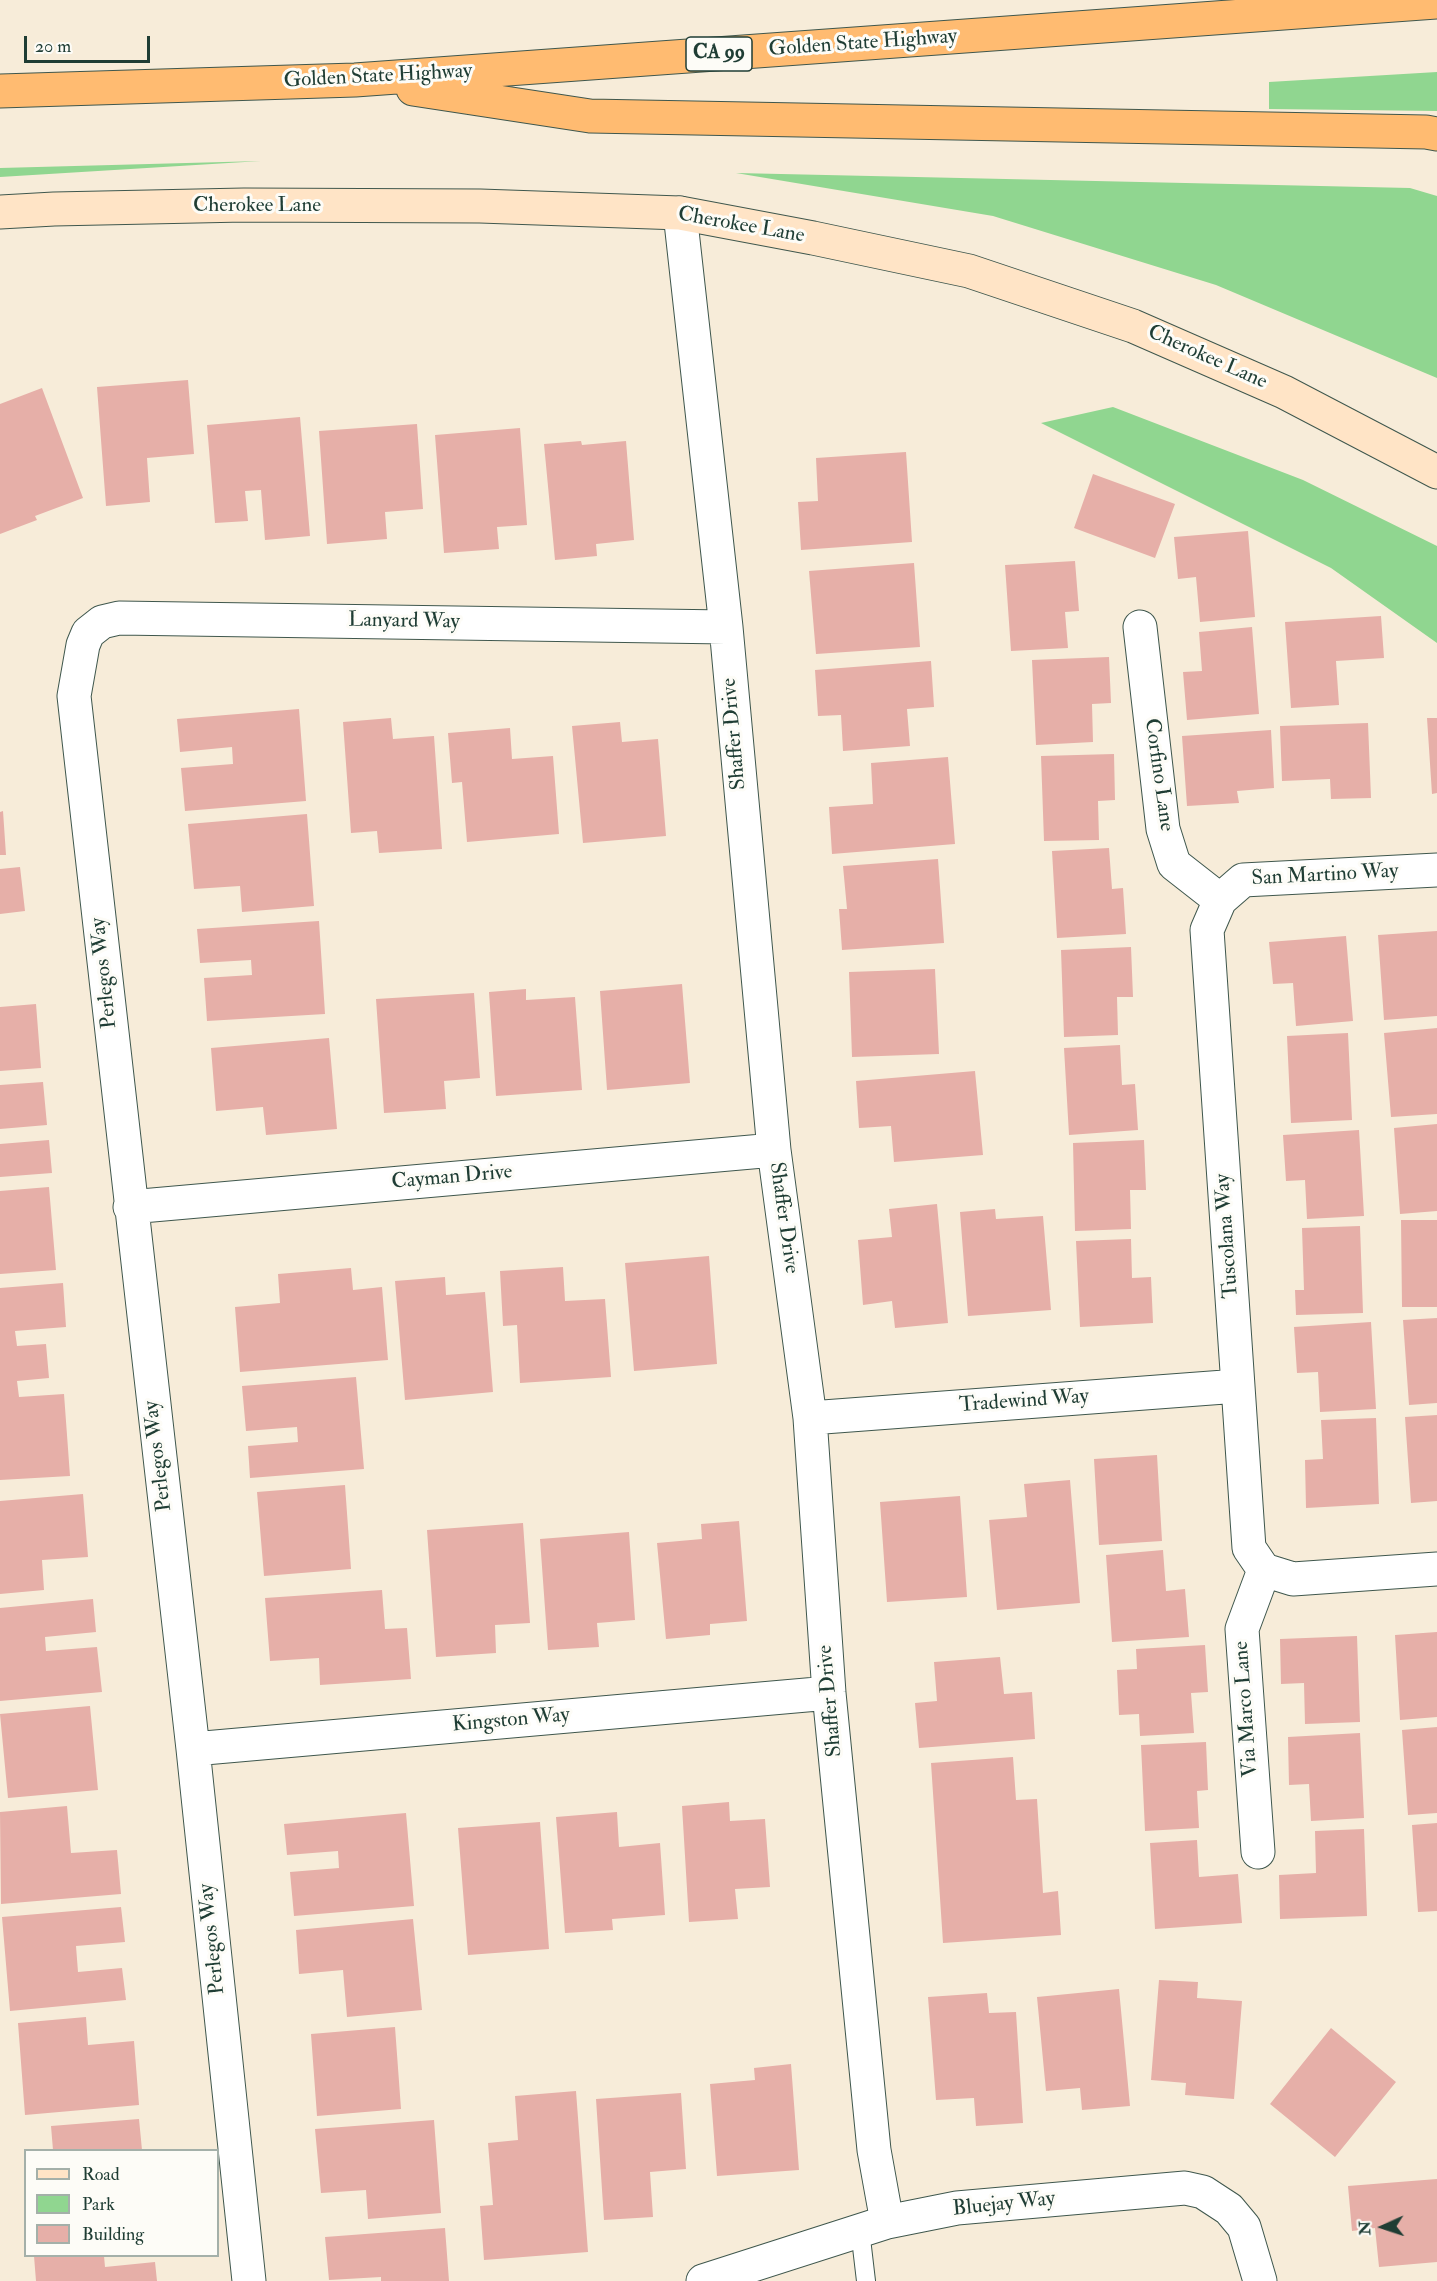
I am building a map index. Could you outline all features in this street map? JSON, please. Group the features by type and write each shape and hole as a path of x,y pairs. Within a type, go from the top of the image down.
{"highway":[{"name":"Golden State Highway","path":"0,91 355,80 1437,2"},
{"path":"355,80 590,116 1437,134"}],"main road":[{"name":"Cherokee Lane","path":"0,212 244,205 480,206 680,213 813,238 969,272 1133,326 1284,392 1437,472"}],"street":[{"name":"Shaffer Drive","path":"680,213 726,627 774,1150 810,1418 829,1693 874,2150 873,2226"},
{"name":"Lanyard Way","path":"88,633 102,622 119,618 726,627"},
{"name":"Corfino Lane","path":"1140,627 1162,829 1174,864 1220,900"},
{"name":"Perlegos Way","path":"88,633 83,645 74,696 193,1749 249,2281"},
{"name":"San Martino Way","path":"1220,900 1243,880 1437,870"},
{"name":"Tuscolana Way","path":"1220,900 1207,930 1249,1548 1264,1570"},
{"name":"Cayman Drive","path":"130,1207 774,1150"},
{"name":"Tradewind Way","path":"810,1418 1238,1386"},
{"path":"1264,1570 1293,1579 1437,1569"},
{"name":"Via Marco Lane","path":"1258,1852 1242,1629 1264,1570"},
{"name":"Kingston Way","path":"193,1749 829,1693"},
{"name":"Bluejay Way","path":"703,2281 754,2273 873,2226 957,2208 1185,2188 1203,2192 1229,2209 1244,2227 1260,2281"}],"lane":[{"path":"866,2281 873,2226"}],"green space":[{"path":"1437,72 1437,111 1269,109 1269,82"},
{"path":"261,161 0,177 0,168"},
{"path":"736,173 1410,188 1437,196 1437,378 1216,285 993,216"},
{"path":"1113,407 1303,480 1437,546 1437,643 1331,568 1041,423"}],"building":[{"path":"188,380 194,454 147,458 150,502 106,506 97,387"},
{"path":"42,388 83,498 35,516 37,520 0,534 0,404"},
{"path":"300,417 310,536 265,540 261,490 245,491 248,521 215,523 207,425"},
{"path":"417,424 423,509 385,512 387,539 327,544 319,431"},
{"path":"520,428 527,525 497,527 499,549 444,553 435,435"},
{"path":"581,441 582,445 626,441 634,540 596,544 597,556 555,560 544,444"},
{"path":"906,452 912,542 801,550 798,502 818,501 816,458"},
{"path":"1093,474 1175,504 1155,558 1074,528"},
{"path":"1248,531 1255,617 1200,622 1196,577 1178,579 1174,537"},
{"path":"1075,561 1079,611 1065,612 1068,648 1011,651 1005,565"},
{"path":"914,563 920,647 816,654 809,571"},
{"path":"1381,616 1384,658 1336,661 1339,705 1291,708 1285,622"},
{"path":"1252,627 1259,714 1187,720 1183,672 1202,671 1199,632"},
{"path":"1109,657 1111,703 1092,704 1093,742 1036,745 1032,660"},
{"path":"931,661 934,707 907,709 910,746 843,751 841,715 818,716 815,670"},
{"path":"299,709 306,801 185,811 181,768 233,764 232,747 180,752 177,719"},
{"path":"391,718 393,739 434,736 442,849 379,853 377,831 351,833 343,722"},
{"path":"1427,718 1437,718 1437,793 1432,794"},
{"path":"620,722 622,742 658,739 666,836 583,843 572,726"},
{"path":"1368,723 1371,798 1331,799 1330,779 1282,781 1280,726"},
{"path":"510,728 512,759 553,756 559,834 467,842 462,782 452,783 448,733"},
{"path":"1271,730 1274,788 1237,791 1239,803 1187,806 1182,736"},
{"path":"1114,754 1115,800 1098,801 1099,840 1044,841 1041,756"},
{"path":"948,757 955,844 832,854 829,807 873,804 871,763"},
{"path":"3,811 6,855 0,855 0,812"},
{"path":"307,814 314,906 242,912 240,886 194,889 188,824"},
{"path":"1109,848 1112,889 1123,888 1126,934 1057,938 1052,851"},
{"path":"938,859 944,943 842,950 839,909 847,909 843,866"},
{"path":"20,867 25,911 0,914 0,869"},
{"path":"319,921 325,1014 207,1021 204,978 252,975 251,960 200,963 197,929"},
{"path":"1437,931 1437,1016 1384,1020 1378,935"},
{"path":"1346,936 1353,1021 1296,1026 1293,983 1273,984 1269,942"},
{"path":"1131,947 1133,997 1117,997 1118,1035 1064,1037 1061,950"},
{"path":"935,969 939,1054 852,1057 849,972"},
{"path":"682,984 690,1083 607,1090 600,991"},
{"path":"526,989 526,1000 575,997 582,1090 496,1096 489,992"},
{"path":"474,993 480,1078 444,1081 446,1109 384,1113 376,999"},
{"path":"36,1004 41,1068 0,1071 0,1007"},
{"path":"1437,1028 1437,1114 1391,1117 1384,1033"},
{"path":"1348,1033 1352,1120 1291,1123 1287,1036"},
{"path":"329,1038 337,1129 266,1135 263,1107 216,1111 211,1048"},
{"path":"1120,1045 1122,1085 1135,1084 1138,1130 1069,1135 1064,1048"},
{"path":"975,1071 983,1155 894,1162 891,1126 859,1128 856,1081"},
{"path":"43,1082 47,1125 0,1129 0,1085"},
{"path":"1437,1124 1437,1211 1400,1214 1394,1128"},
{"path":"1359,1130 1364,1216 1307,1219 1305,1180 1286,1181 1283,1135"},
{"path":"49,1140 52,1173 0,1177 0,1144"},
{"path":"1144,1140 1146,1190 1130,1190 1131,1229 1075,1231 1073,1143"},
{"path":"49,1187 56,1270 0,1274 0,1191"},
{"path":"937,1204 948,1323 895,1328 892,1301 863,1305 858,1240 892,1237 889,1209"},
{"path":"995,1209 996,1219 1043,1216 1051,1310 968,1316 960,1212"},
{"path":"1401,1220 1437,1220 1437,1307 1402,1307"},
{"path":"1360,1226 1363,1313 1296,1315 1295,1290 1304,1290 1302,1228"},
{"path":"1131,1239 1132,1278 1151,1277 1153,1323 1080,1327 1076,1241"},
{"path":"709,1256 717,1364 634,1371 625,1263"},
{"path":"563,1267 565,1301 605,1299 611,1377 520,1383 517,1325 503,1326 500,1271"},
{"path":"351,1268 353,1290 382,1287 388,1360 240,1372 235,1307 280,1303 278,1274"},
{"path":"445,1277 446,1295 485,1292 493,1392 405,1400 395,1281"},
{"path":"63,1283 66,1327 15,1331 17,1346 46,1344 49,1378 17,1381 19,1397 64,1394 70,1476 0,1480 0,1288"},
{"path":"1437,1318 1437,1403 1409,1405 1403,1320"},
{"path":"1371,1322 1376,1409 1320,1412 1318,1372 1297,1373 1294,1327"},
{"path":"356,1377 364,1469 250,1478 248,1446 298,1442 297,1427 246,1431 242,1386"},
{"path":"1437,1415 1437,1501 1411,1503 1405,1417"},
{"path":"1376,1418 1379,1504 1306,1508 1305,1460 1323,1459 1321,1420"},
{"path":"1157,1455 1162,1541 1099,1545 1094,1459"},
{"path":"1070,1480 1080,1603 997,1610 989,1520 1027,1517 1024,1484"},
{"path":"345,1485 351,1569 264,1576 257,1492"},
{"path":"83,1494 88,1557 42,1560 44,1590 0,1594 0,1501"},
{"path":"960,1496 967,1597 887,1602 880,1502"},
{"path":"739,1521 747,1621 710,1624 710,1635 666,1639 657,1543 702,1539 701,1524"},
{"path":"523,1523 530,1623 495,1625 496,1653 436,1657 427,1530"},
{"path":"629,1532 635,1620 597,1623 599,1647 548,1650 540,1539"},
{"path":"1163,1550 1166,1591 1185,1589 1189,1637 1112,1642 1106,1555"},
{"path":"382,1590 385,1629 407,1628 411,1679 320,1685 319,1658 270,1661 265,1598"},
{"path":"93,1599 96,1632 45,1637 46,1651 97,1647 102,1692 0,1701 0,1608"},
{"path":"1437,1632 1437,1717 1400,1720 1395,1635"},
{"path":"1357,1636 1360,1722 1305,1724 1304,1683 1281,1684 1280,1639"},
{"path":"1205,1645 1208,1692 1191,1693 1194,1733 1140,1736 1139,1714 1119,1715 1117,1670 1137,1669 1136,1649"},
{"path":"1000,1657 1004,1694 1032,1692 1035,1739 919,1748 915,1703 937,1701 934,1662"},
{"path":"90,1706 98,1790 8,1798 0,1714"},
{"path":"1437,1727 1437,1813 1408,1815 1402,1730"},
{"path":"1360,1733 1364,1818 1311,1821 1309,1784 1289,1785 1288,1737"},
{"path":"1206,1742 1208,1790 1197,1791 1199,1828 1145,1831 1141,1745"},
{"path":"1013,1757 1016,1800 1037,1799 1043,1893 1058,1891 1061,1935 943,1943 931,1763"},
{"path":"729,1802 730,1821 765,1819 770,1887 735,1889 738,1919 689,1922 682,1806"},
{"path":"67,1806 71,1853 117,1850 121,1894 1,1904 0,1812"},
{"path":"617,1812 619,1847 660,1843 665,1915 612,1919 613,1930 565,1933 556,1817"},
{"path":"406,1813 414,1906 294,1916 290,1872 339,1868 338,1851 287,1855 284,1824"},
{"path":"540,1822 549,1949 468,1955 458,1828"},
{"path":"1437,1823 1437,1911 1418,1912 1412,1825"},
{"path":"1364,1829 1367,1916 1280,1919 1279,1875 1316,1873 1315,1831"},
{"path":"1197,1840 1199,1877 1238,1874 1242,1923 1155,1929 1150,1843"},
{"path":"121,1907 125,1942 76,1946 78,1972 122,1968 126,2000 10,2011 2,1917"},
{"path":"413,1919 422,2010 347,2017 343,1970 299,1974 296,1930"},
{"path":"1159,1980 1198,1982 1197,1998 1242,2001 1234,2099 1185,2095 1186,2083 1151,2080"},
{"path":"1119,1989 1130,2106 1082,2110 1080,2088 1046,2091 1037,1997"},
{"path":"987,1993 989,2013 1016,2012 1023,2123 976,2126 974,2098 936,2100 928,1997"},
{"path":"86,2017 88,2045 134,2041 139,2105 25,2115 18,2023"},
{"path":"395,2027 401,2109 317,2116 311,2034"},
{"path":"1331,2028 1396,2082 1335,2157 1270,2104"},
{"path":"791,2064 799,2170 717,2176 710,2084 755,2080 754,2068"},
{"path":"576,2091 588,2252 484,2260 480,2206 493,2205 488,2143 518,2140 515,2096"},
{"path":"681,2093 686,2169 650,2172 653,2217 604,2220 596,2099"},
{"path":"139,2119 142,2149 53,2149 51,2126"},
{"path":"434,2120 441,2213 368,2219 366,2190 321,2193 315,2129"},
{"path":"1437,2179 1437,2262 1379,2267 1375,2228 1352,2231 1348,2186"},
{"path":"445,2228 449,2281 381,2281 381,2277 329,2280 325,2237"},
{"path":"34,2257 104,2257 105,2267 155,2262 157,2281 36,2281"}]}
